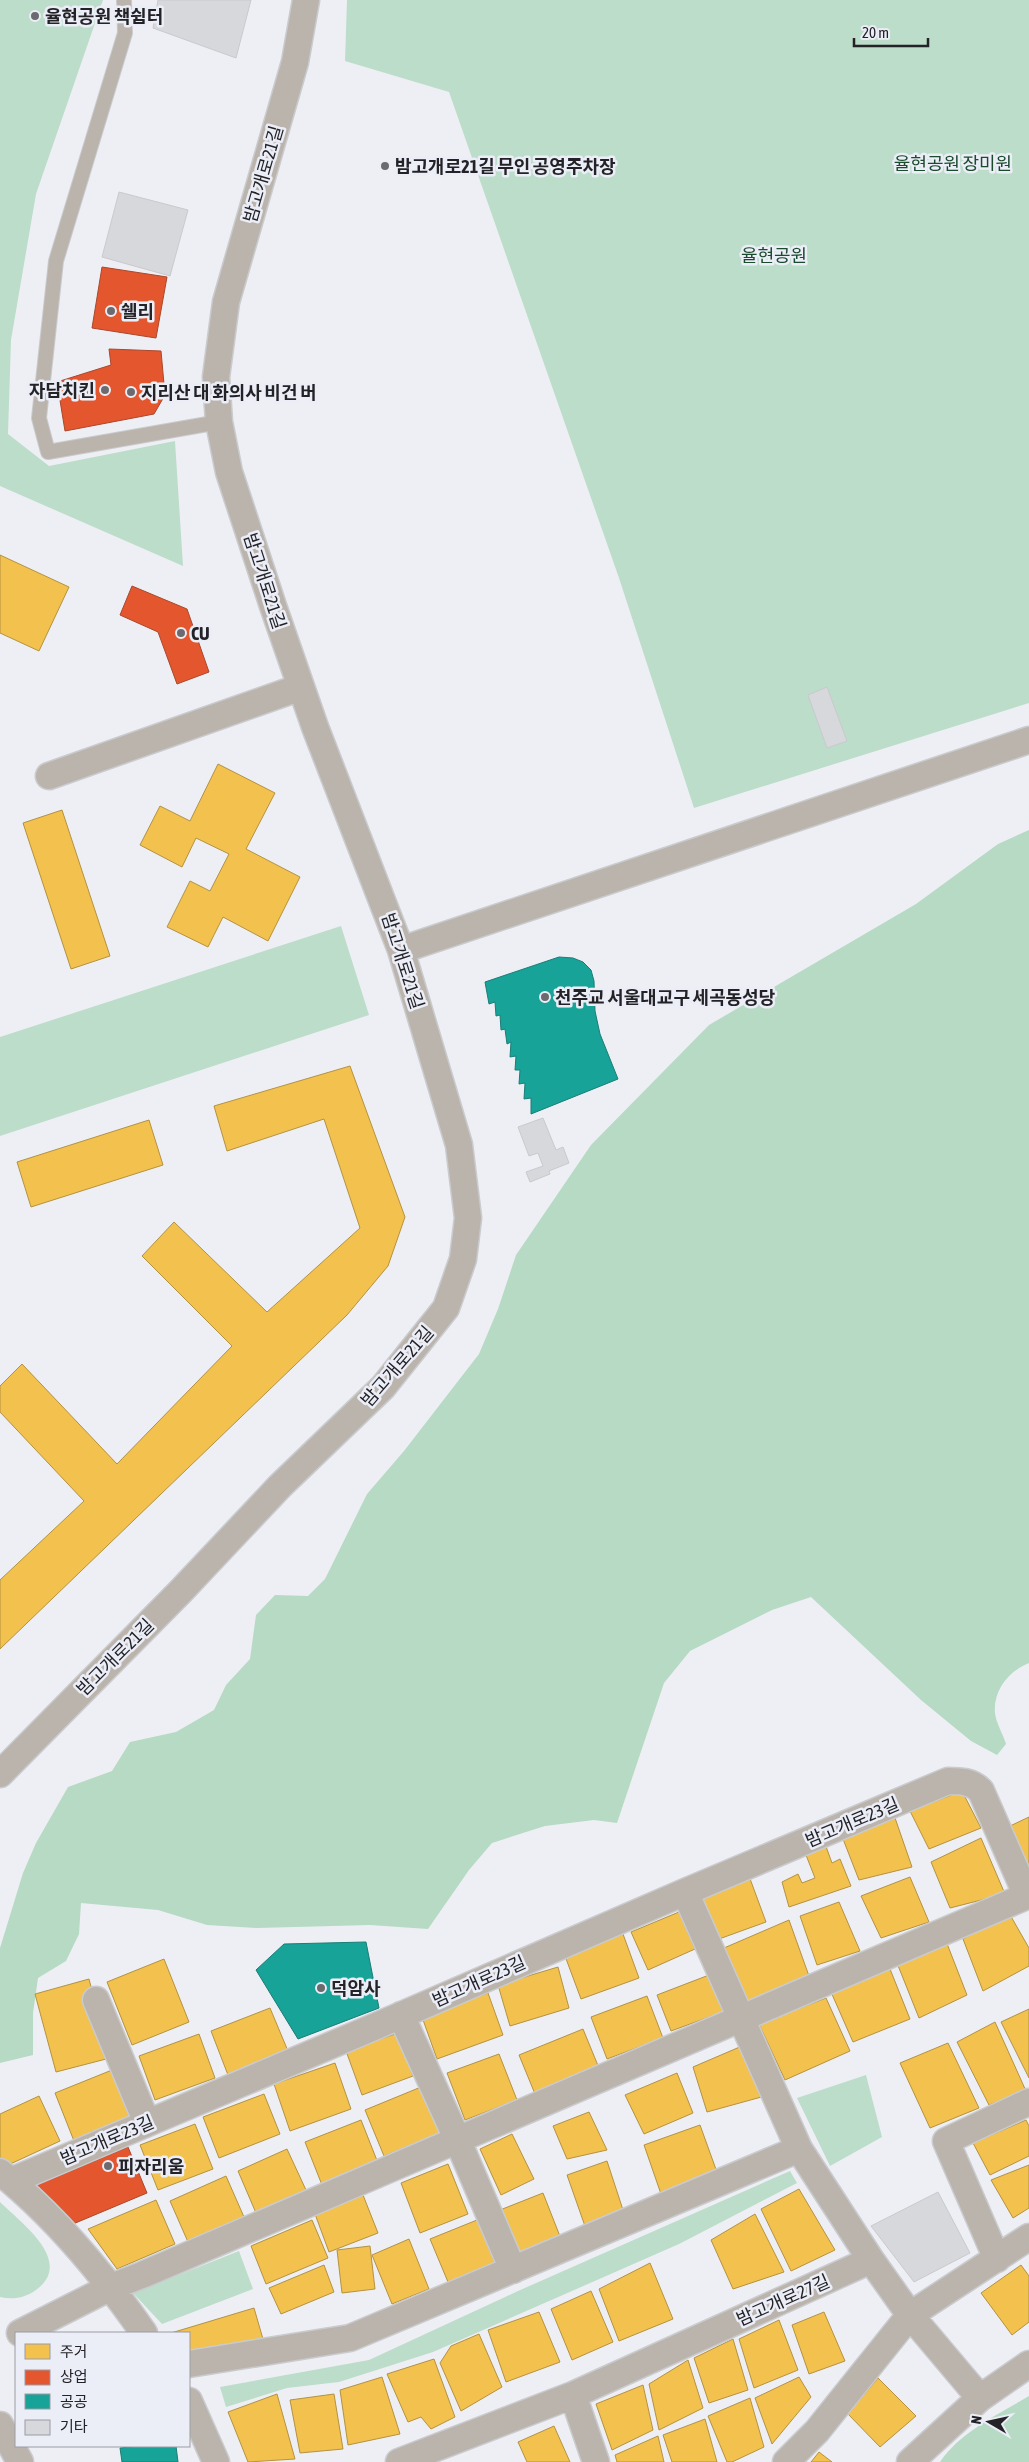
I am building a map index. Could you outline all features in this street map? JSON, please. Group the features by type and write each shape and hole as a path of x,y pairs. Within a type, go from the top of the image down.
{"street":[{"name":"밤고개로21길","path":"0,1773 180,1592 280,1486 383,1386 446,1308 463,1259 468,1218 459,1145 401,950 301,687 229,472 219,422 216,377 226,302 295,62 306,0"},
{"path":"49,776 301,687"},
{"path":"401,950 1029,740"},
{"name":"밤고개로23길","path":"143,2332 111,2286 52,2218 6,2177 147,2123 948,1781 976,1785 981,1791 1028,1896"},
{"path":"685,1892 743,2018 799,2149 910,2316 980,2398"},
{"path":"22,2332 111,2286 142,2275 458,2141 1028,1896"},
{"path":"96,2000 147,2123"},
{"path":"401,2015 458,2141 513,2270"},
{"path":"997,2259 946,2141 1029,2102"},
{"path":"190,2364 350,2338 799,2149"},
{"path":"786,2462 817,2431 910,2316 1029,2237"},
{"name":"밤고개로27길","path":"399,2462 574,2395 871,2260"},
{"path":"0,2343 15,2336"},
{"path":"910,2462 980,2398 1029,2364"},
{"path":"574,2395 596,2462"},
{"path":"190,2403 216,2462"},
{"path":"0,2425 20,2462"}],"lane":[{"path":"124,0 125,33 56,260 39,418 48,452 219,422"}],"green space":[{"path":"0,0 103,0 36,194 11,340 8,434 49,466 175,441 183,566 0,486"},
{"name":"율현공원","path":"347,0 1029,0 1029,703 694,808 619,578 449,92 345,61"},
{"path":"1029,830 1029,1663 1009,1676 997,1697 995,1713 1006,1744 997,1755 971,1741 921,1700 811,1597 772,1610 690,1651 664,1683 617,1823 594,1820 545,1826 492,1843 469,1870 428,1929 370,1925 257,1928 207,1925 158,1910 81,1903 79,1934 66,1961 38,1978 33,2013 33,2055 0,2063 0,1948 23,1873 36,1843 68,1787 112,1771 130,1742 176,1732 214,1710 226,1685 250,1659 256,1615 275,1595 308,1596 325,1579 367,1494 404,1451 479,1354 498,1309 516,1255 591,1145 709,1025 916,904 998,844"},
{"path":"341,926 369,1015 0,1136 0,1037"},
{"path":"866,2075 882,2137 830,2166 797,2098"},
{"path":"790,2171 797,2183 679,2244 433,2352 339,2382 287,2388 226,2407 220,2387 369,2360 518,2291"},
{"path":"0,2202 31,2231 47,2255 50,2267 47,2279 36,2290 19,2298 0,2297"},
{"path":"239,2251 253,2289 162,2324 133,2293"},
{"path":"1029,2396 1029,2462 940,2462 948,2451 969,2433"}],"building: 주거":[{"path":"0,555 69,587 39,651 0,633"},
{"path":"218,764 275,793 246,849 300,877 268,941 223,917 208,947 167,927 190,881 210,891 229,854 196,838 182,867 140,845 160,806 190,821"},
{"path":"62,810 110,956 71,969 23,823"},
{"path":"350,1066 405,1217 388,1266 347,1315 0,1649 0,1580 84,1501 0,1412 0,1386 22,1364 117,1464 232,1346 142,1256 174,1222 267,1312 360,1228 324,1119 227,1151 214,1106"},
{"path":"149,1120 163,1165 31,1207 17,1162"},
{"path":"962,1791 981,1828 929,1849 910,1811"},
{"path":"894,1815 912,1867 859,1880 843,1839"},
{"path":"1029,1817 1029,1885 1010,1826"},
{"path":"981,1838 1005,1894 950,1908 931,1862"},
{"path":"824,1841 832,1863 840,1859 851,1886 789,1907 782,1882 798,1874 802,1883 815,1878 804,1850"},
{"path":"749,1876 766,1922 719,1939 697,1896"},
{"path":"910,1877 929,1922 881,1938 861,1896"},
{"path":"839,1902 860,1951 817,1965 800,1916"},
{"path":"679,1912 695,1949 648,1970 631,1932"},
{"path":"1009,1913 1029,1948 1029,1966 983,1991 963,1939"},
{"path":"789,1920 809,1976 746,2002 724,1948"},
{"path":"623,1934 639,1978 581,1999 565,1956"},
{"path":"946,1941 967,1995 919,2018 897,1963"},
{"path":"164,1959 189,2022 132,2045 107,1982"},
{"path":"558,1967 569,2008 510,2026 498,1985"},
{"path":"890,1969 910,2019 853,2042 831,1992"},
{"path":"709,1975 723,2012 671,2031 657,1995"},
{"path":"89,1979 110,2058 56,2072 35,1994"},
{"path":"488,1993 503,2035 437,2059 422,2017"},
{"path":"647,1996 663,2038 607,2059 591,2017"},
{"path":"826,1998 850,2051 785,2080 759,2024"},
{"path":"270,2008 288,2051 228,2075 211,2031"},
{"path":"1029,2009 1029,2078 1001,2022"},
{"path":"995,2022 1026,2091 989,2105 957,2042"},
{"path":"583,2029 599,2068 535,2094 519,2055"},
{"path":"398,2033 413,2076 362,2095 346,2051"},
{"path":"199,2034 215,2078 155,2100 139,2056"},
{"path":"948,2043 979,2108 930,2128 900,2063"},
{"path":"742,2046 765,2096 707,2112 693,2067"},
{"path":"499,2054 517,2100 465,2120 447,2073"},
{"path":"335,2063 351,2109 290,2131 274,2084"},
{"path":"112,2070 132,2117 74,2141 55,2093"},
{"path":"677,2073 693,2113 644,2134 625,2095"},
{"path":"421,2087 440,2133 384,2156 365,2110"},
{"path":"264,2094 280,2134 219,2158 203,2117"},
{"path":"39,2096 60,2141 6,2166 0,2160 0,2114"},
{"path":"589,2112 607,2150 567,2159 553,2126"},
{"path":"361,2120 378,2163 322,2185 305,2142"},
{"path":"1026,2120 1029,2126 1029,2156 990,2175 973,2143"},
{"path":"195,2124 213,2169 158,2190 140,2145"},
{"path":"700,2125 718,2175 661,2194 644,2145"},
{"path":"512,2134 534,2179 501,2195 480,2149"},
{"path":"287,2149 306,2190 256,2213 238,2171"},
{"path":"607,2161 625,2216 586,2229 567,2175"},
{"path":"448,2164 468,2214 420,2233 401,2183"},
{"path":"1029,2165 1029,2208 1013,2218 991,2180"},
{"path":"226,2176 244,2217 188,2242 170,2201"},
{"path":"799,2189 835,2250 791,2271 761,2209"},
{"path":"543,2193 563,2244 520,2261 500,2210"},
{"path":"363,2195 378,2233 329,2252 315,2214"},
{"path":"156,2200 175,2244 117,2269 88,2229"},
{"path":"755,2214 784,2272 733,2289 711,2240"},
{"path":"312,2220 328,2258 266,2284 251,2246"},
{"path":"477,2220 495,2263 448,2282 430,2239"},
{"path":"409,2239 429,2289 392,2304 372,2255"},
{"path":"370,2246 375,2289 342,2293 337,2250"},
{"path":"650,2263 673,2319 619,2341 599,2289"},
{"path":"324,2265 334,2292 281,2314 269,2288"},
{"path":"1021,2265 1029,2276 1029,2322 1012,2335 981,2293"},
{"path":"591,2291 613,2342 572,2360 551,2309"},
{"path":"254,2308 263,2339 190,2361 190,2332 174,2332"},
{"path":"539,2312 560,2362 506,2382 488,2330"},
{"path":"824,2312 845,2361 809,2374 792,2325"},
{"path":"779,2320 798,2370 754,2388 739,2339"},
{"path":"479,2334 502,2387 461,2411 440,2363 451,2346"},
{"path":"733,2339 748,2390 709,2403 694,2358"},
{"path":"434,2359 455,2417 431,2429 421,2417 408,2422 387,2374"},
{"path":"688,2360 703,2408 659,2430 649,2384"},
{"path":"382,2377 400,2434 348,2445 340,2390"},
{"path":"799,2377 811,2397 772,2444 755,2398"},
{"path":"878,2378 916,2416 880,2447 848,2414"},
{"path":"643,2385 653,2430 612,2450 596,2404"},
{"path":"277,2394 295,2459 248,2462 228,2412"},
{"path":"334,2394 343,2449 300,2453 290,2400"},
{"path":"750,2398 764,2447 732,2462 727,2462 708,2416"},
{"path":"705,2419 717,2462 672,2462 663,2435"},
{"path":"554,2426 570,2462 527,2462 518,2442"},
{"path":"658,2436 664,2462 617,2462 615,2455"},
{"path":"819,2452 832,2462 811,2462"}],"building: 상업":[{"path":"102,267 167,277 156,338 92,328"},
{"path":"109,349 161,351 165,395 154,414 65,431 57,382 111,365"},
{"path":"132,586 187,609 209,672 177,684 158,632 120,615"},
{"name":"피자리움","path":"128,2147 147,2193 73,2224 35,2186"}],"building: 공공":[{"path":"559,957 573,958 583,962 591,970 594,981 595,1011 600,1034 618,1079 531,1114 531,1098 524,1099 525,1083 519,1084 520,1070 515,1070 516,1056 510,1057 511,1042 507,1044 505,1029 501,1030 500,1015 496,1016 495,1002 489,1004 485,982"},
{"name":"덕암사","path":"366,1942 379,2008 298,2039 256,1970 284,1944"},
{"path":"176,2447 178,2462 122,2462 120,2448"}],"building: 기타":[{"path":"158,0 251,0 236,58 153,28"},
{"path":"119,192 188,210 170,276 102,257"},
{"path":"827,687 847,741 827,748 808,695"},
{"path":"543,1118 556,1150 563,1147 569,1163 549,1171 550,1174 530,1182 526,1172 543,1166 538,1153 529,1156 518,1127"},
{"path":"938,2192 970,2253 914,2282 871,2226"}],"place":[{"name":"율현공원 책쉼터","path":"35,16"},
{"name":"밤고개로21길 무인 공영주차장","path":"385,166"},
{"name":"쉘리","path":"111,311"},
{"name":"자담치킨","path":"105,390"},
{"name":"지리산 대 화의사 비건 버","path":"131,392"},
{"name":"CU","path":"181,633"},
{"name":"천주교 서울대교구 세곡동성당","path":"545,997"},
{"name":"덕암사","path":"321,1988"},
{"name":"피자리움","path":"108,2166"}],"park label":[{"name":"율현공원 장미원","path":"953,163"}]}
